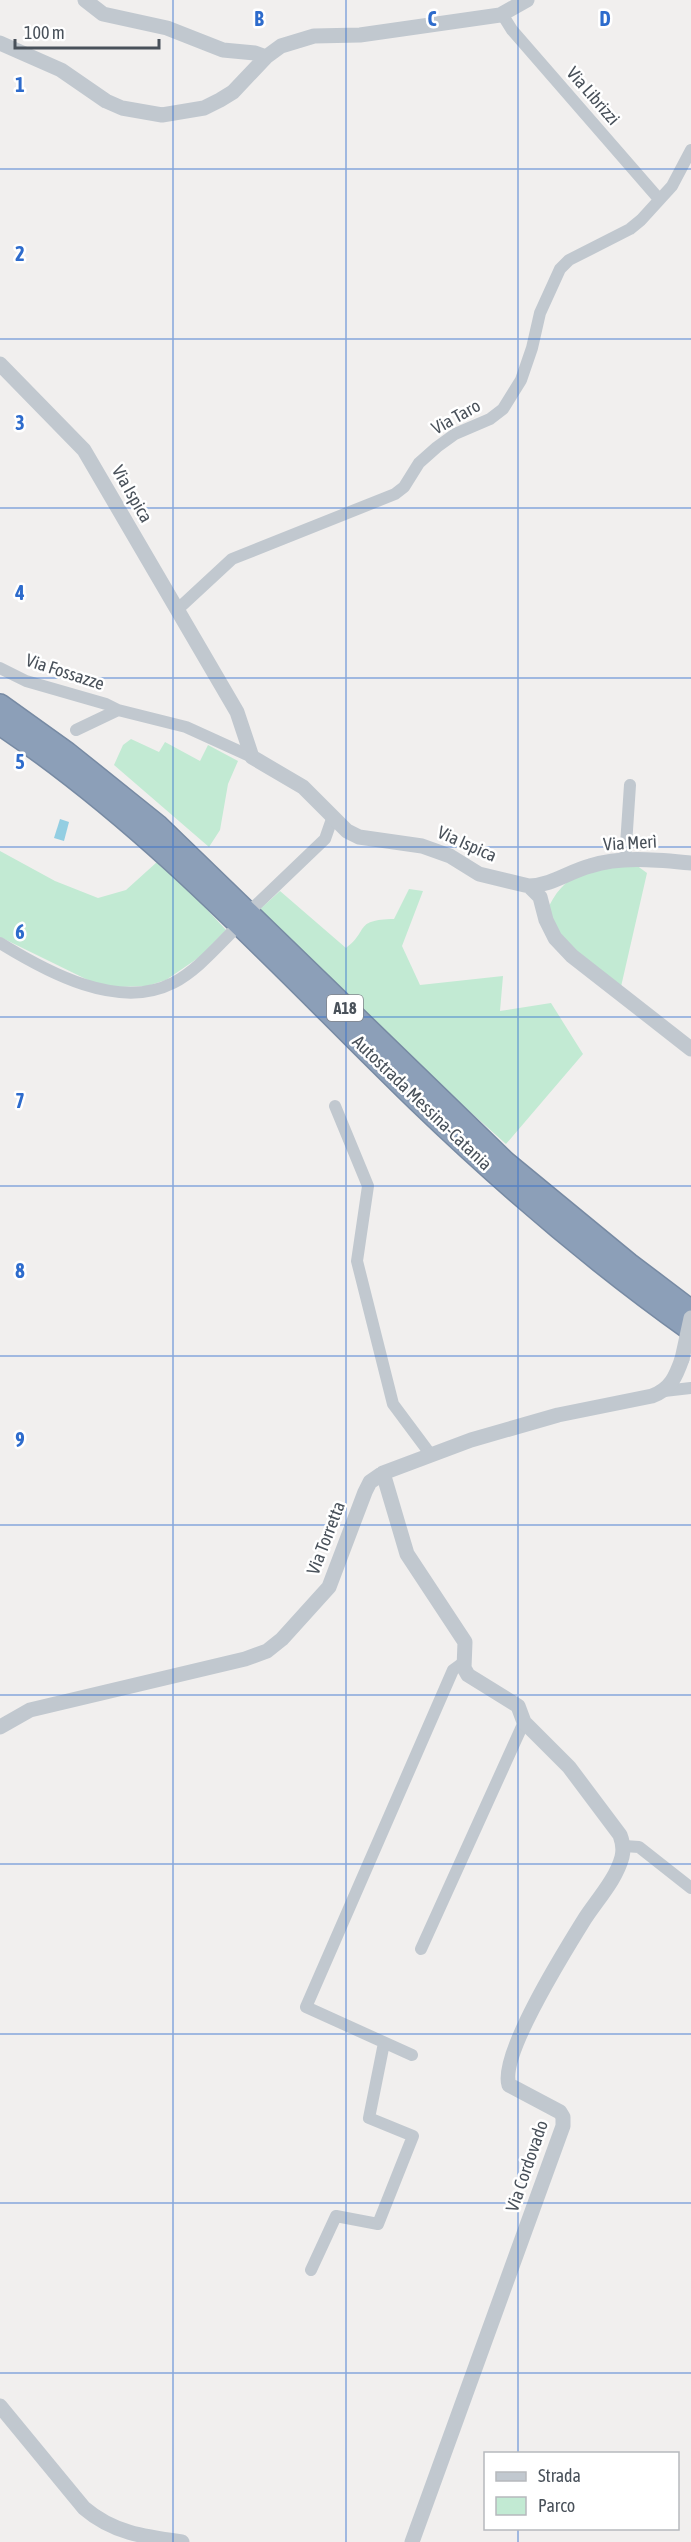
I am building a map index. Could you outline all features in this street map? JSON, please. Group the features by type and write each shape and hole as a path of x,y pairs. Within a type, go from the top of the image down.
{"highway":[{"name":"Autostrada Messina-Catania","path":"0,705 67,753 158,826 505,1162 629,1264 691,1311"},
{"name":"Autostrada Messina-Catania","path":"0,724 59,766 148,838 419,1102 509,1185 620,1277 691,1330"}],"street":[{"path":"85,0 103,14 167,28 223,50 255,53 266,57"},
{"path":"0,43 61,70 106,101 122,108 162,115 204,108 220,100 233,92 266,57 281,46 314,36 360,35 507,8 527,0"},
{"name":"Via Librizzi","path":"507,8 512,30 659,199"},
{"name":"Via Taro","path":"178,609 232,559 395,494 404,487 423,458 455,434 490,419 503,409 521,380 532,348 540,313 560,269 580,254 630,229 679,176 691,150"},
{"name":"Via Ispica","path":"0,364 84,450 237,712 252,757"},
{"name":"Via Fossazze","path":"0,668 26,681 106,704 118,710"},
{"path":"76,730 118,710"},
{"name":"Via Ispica","path":"118,710 186,727 252,757 303,787 332,819 347,831 360,837 423,846 450,856 479,874 537,896"},
{"path":"625,860 630,785"},
{"path":"325,839 332,819"},
{"path":"255,906 325,839 347,831"},
{"name":"Via Merì","path":"537,896 555,880 603,862 625,860 691,863"},
{"path":"573,873 551,893 537,896 555,938 572,956 691,1049"},
{"path":"0,943 77,982 121,993 141,992 174,982 213,951 232,932"},
{"path":"335,1106 368,1186 357,1261 393,1404 431,1455"},
{"path":"664,1391 675,1377 682,1359 691,1318"},
{"name":"Via Torretta","path":"0,1727 30,1710 245,1659 267,1651 329,1587 365,1492 370,1482 383,1473 471,1440 558,1415 652,1396 664,1391 691,1388"},
{"path":"383,1473 407,1554 465,1642 464,1668 468,1675 518,1706 524,1722 569,1767 620,1835 624,1846 639,1847 691,1888"},
{"path":"412,2055 306,2007 453,1670 464,1662"},
{"path":"421,1949 524,1722"},
{"name":"Via Cordovado","path":"412,2542 563,2126 563,2117 560,2112 509,2085 506,2077 507,2068 522,2028 583,1922 618,1869 624,1846"},
{"path":"311,2270 336,2216 378,2224 413,2136 369,2118 384,2043"},
{"path":"0,2406 84,2508 97,2519 128,2533 182,2542"}],"green space":[{"path":"131,739 159,752 165,742 200,761 208,745 238,761 228,784 220,830 209,847 114,765 123,745"},
{"path":"0,851 55,881 98,898 126,890 157,862 186,887 226,930 201,956 166,980 147,986 117,987 94,983 0,937"},
{"path":"636,865 647,873 620,991 555,931 549,906 557,893 575,876 597,869"},
{"path":"409,889 423,891 402,946 420,985 503,976 500,1011 551,1003 583,1054 506,1144 342,997 258,911 280,891 346,948 367,924 373,921 394,919"}],"water":[{"path":"60,819 69,822 64,841 54,838"}]}
